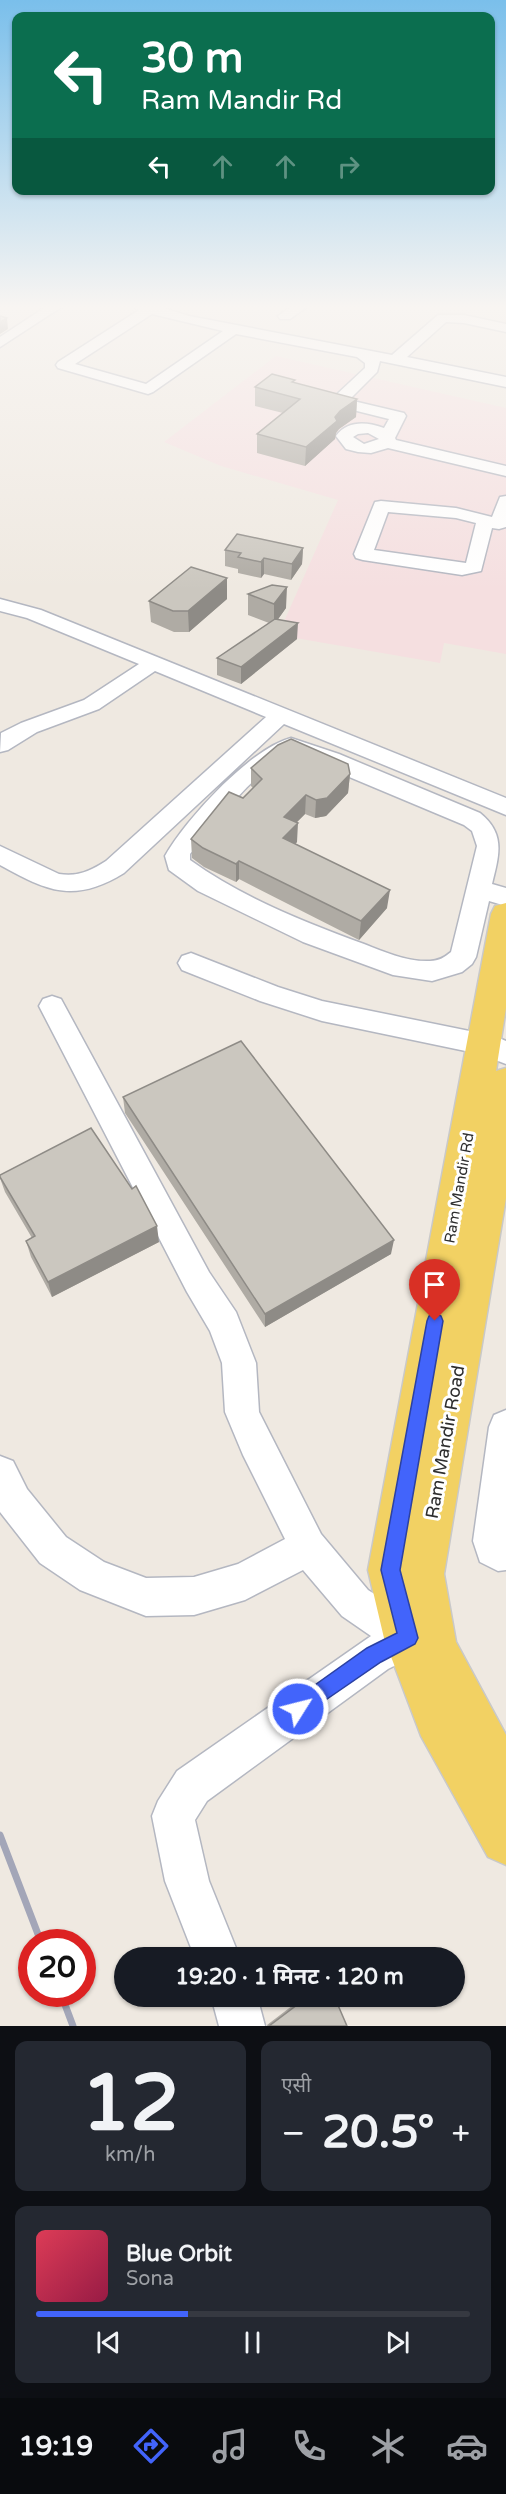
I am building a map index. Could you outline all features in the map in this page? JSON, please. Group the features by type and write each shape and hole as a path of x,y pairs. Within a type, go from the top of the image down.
{"main road":[{"name":"Ram Mandir Rd","path":"438,1719 408,1638 391,1570 482,1215 495,1048 493,902"},
{"name":"Ram Mandir Road","path":"506,1082 421,1574 433,1648 498,1780 506,1839"},
{"name":"Ram Mandir Road","path":"438,1719 498,1780"}],"street":[{"path":"332,401 398,416 387,440 506,471"},
{"path":"485,521 474,567 462,569 363,555 381,506 456,513 500,524 506,501"},
{"path":"0,605 34,614 506,807"},
{"path":"0,745 33,725 84,708 112,694 153,663"},
{"path":"0,854 59,884 81,884 101,877 280,715"},
{"path":"493,902 488,835 483,827 472,819 353,768 291,746 276,750 231,792 177,856 178,864 207,885 312,935 402,968 432,971 453,965 463,957 493,902 506,897"},
{"path":"191,963 269,994 322,1011 495,1048"},
{"path":"52,1006 198,1282 224,1323 239,1363 242,1412 255,1443 308,1548 355,1603 408,1638 374,1655 192,1786 173,1816 187,1881 214,1947"},
{"path":"506,1427 491,1540 493,1549 498,1552 506,1551"},
{"path":"0,1474 14,1502 53,1550 93,1577 146,1597 194,1596 245,1581 308,1548"},
{"path":"237,2007 242,2026"}],"shaded area":[{"path":"218,401 473,401 506,408 506,654 444,643 440,663 278,635 338,500 221,466 164,442"}],"building":[{"path":"298,401 355,401 340,411 335,417 337,421 306,447 257,434"},
{"path":"237,534 303,548 292,564 264,558 261,562 238,557 241,553 225,550"},
{"path":"191,567 227,578 188,611 173,611 149,601"},
{"path":"272,585 287,587 274,604 248,594"},
{"path":"275,619 298,623 241,667 217,658"},
{"path":"291,739 348,764 350,774 327,798 316,800 306,795 284,817 298,823 283,838 390,890 361,921 239,861 236,864 203,848 191,839 229,792 243,798 262,779 251,768 278,745"},
{"path":"241,1041 394,1240 265,1314 123,1097"},
{"path":"91,1128 132,1189 136,1186 157,1226 48,1282 26,1241 35,1236 0,1175"},
{"path":"294,2007 339,2007 347,2026 269,2026"}],"railway":[{"path":"0,1835 36,1929"},
{"path":"66,2007 73,2026"}],"route":[{"path":"298,1709 374,1655 408,1638 391,1570 435,1321"}]}
